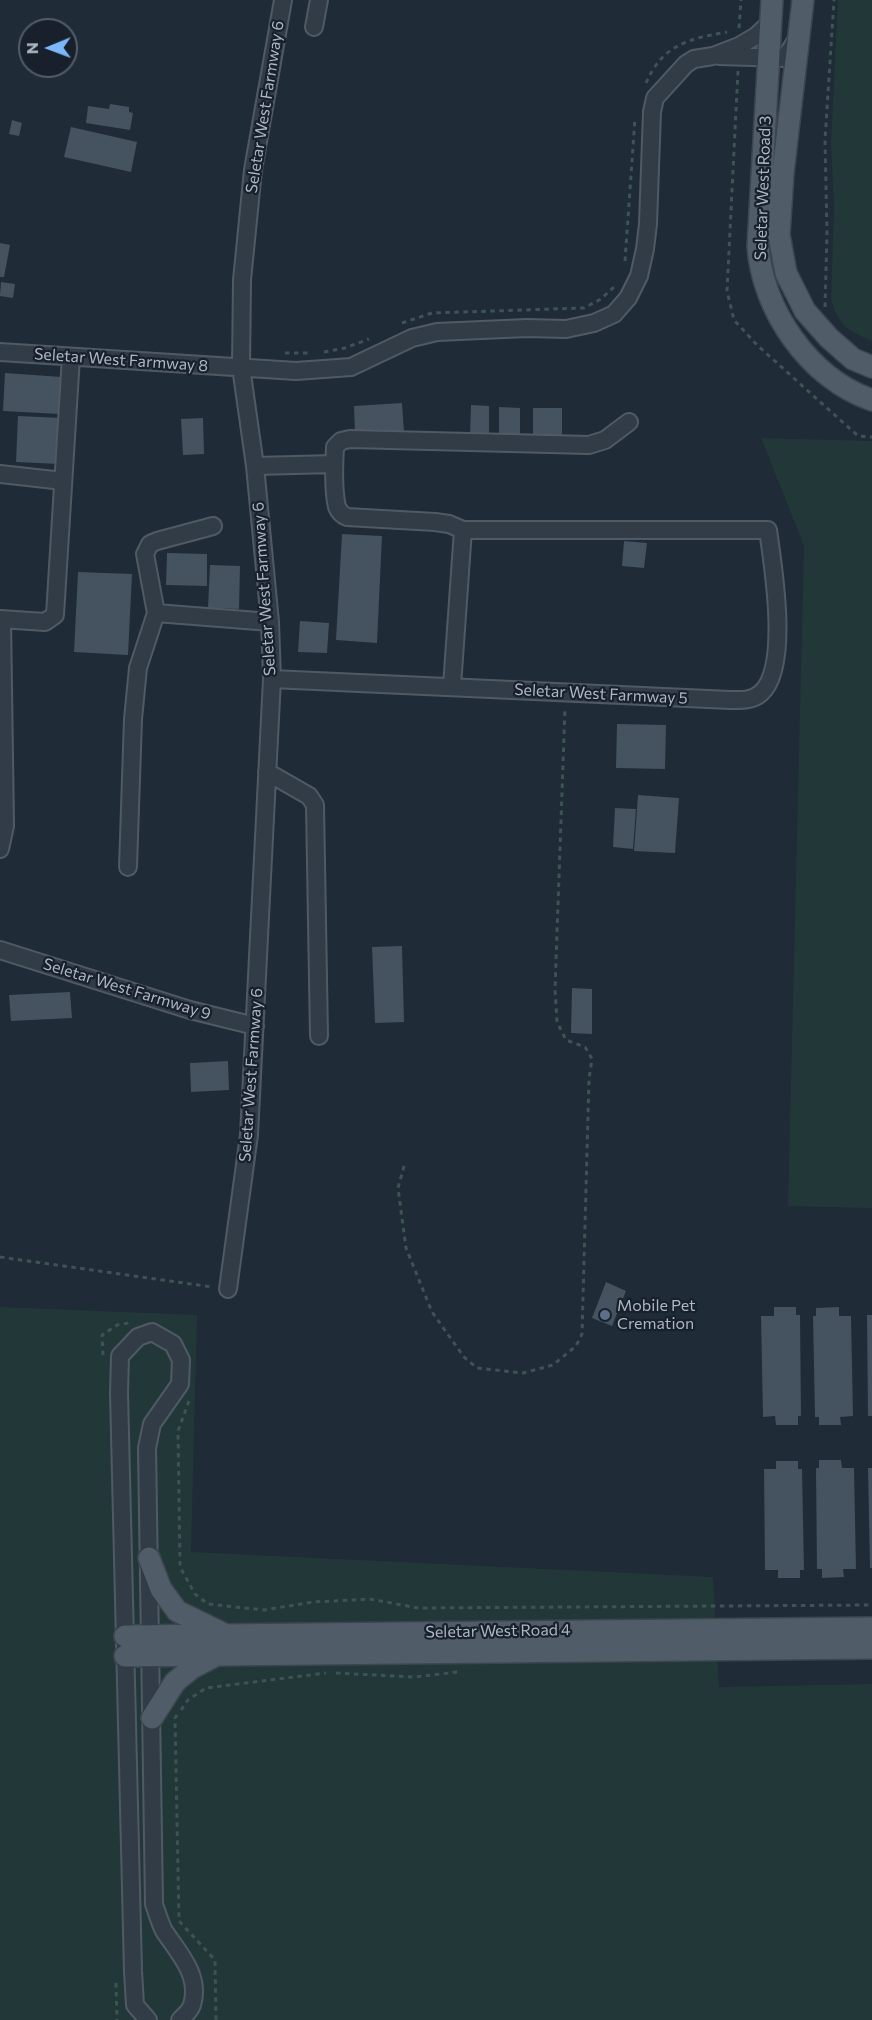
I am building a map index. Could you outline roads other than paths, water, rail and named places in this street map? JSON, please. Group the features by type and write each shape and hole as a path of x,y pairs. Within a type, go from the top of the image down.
{"main road":[{"name":"Seletar West Road 3","path":"772,0 758,246 764,283 788,331 804,352 852,392 872,400"},
{"name":"Seletar West Road 3","path":"803,0 783,173 779,235 786,273 805,311 829,338 853,358 872,367"},
{"path":"149,1558 161,1589 177,1611 221,1644 175,1682 152,1718"},
{"name":"Seletar West Road 4","path":"125,1646 872,1628"},
{"name":"Seletar West Road 4","path":"221,1644 872,1648"}],"street":[{"name":"Seletar West Farmway 6","path":"228,1289 249,1135 272,679 270,622 255,466 241,367 242,280 253,170 283,0"},
{"path":"314,27 319,0"},
{"path":"739,52 770,23"},
{"path":"739,52 769,58 785,58 801,32"},
{"name":"Seletar West Farmway 8","path":"0,352 296,371 351,367 412,338 437,332 527,328 566,329 594,323 614,314 628,297 639,276 645,249 652,112 656,98 686,64 694,60 739,52"},
{"path":"0,849 5,826 1,619 45,622 55,615 71,357"},
{"path":"452,686 463,531 449,524 435,522 347,517 341,514 337,507 335,447 341,441 350,439 589,445 605,440 630,422"},
{"path":"255,466 334,464"},
{"path":"0,474 63,481"},
{"path":"128,867 133,719 138,668 156,613 145,554 150,544 213,526"},
{"name":"Seletar West Farmway 5","path":"272,679 750,700 761,693 775,666 777,601 768,530 463,531"},
{"path":"156,613 270,622"},
{"path":"267,772 309,796 315,805 319,1036"},
{"name":"Seletar West Farmway 9","path":"0,950 189,1010 255,1026"},
{"path":"148,2020 135,2006 133,1971 120,1356 138,1337 152,1332 172,1344 181,1360 180,1383 152,1424 147,1448 154,1904 163,1930 178,1949 189,1969 194,1990 191,2007 180,2020"}],"place":[{"name":"Mobile Pet Cremation","path":"605,1315"}]}
